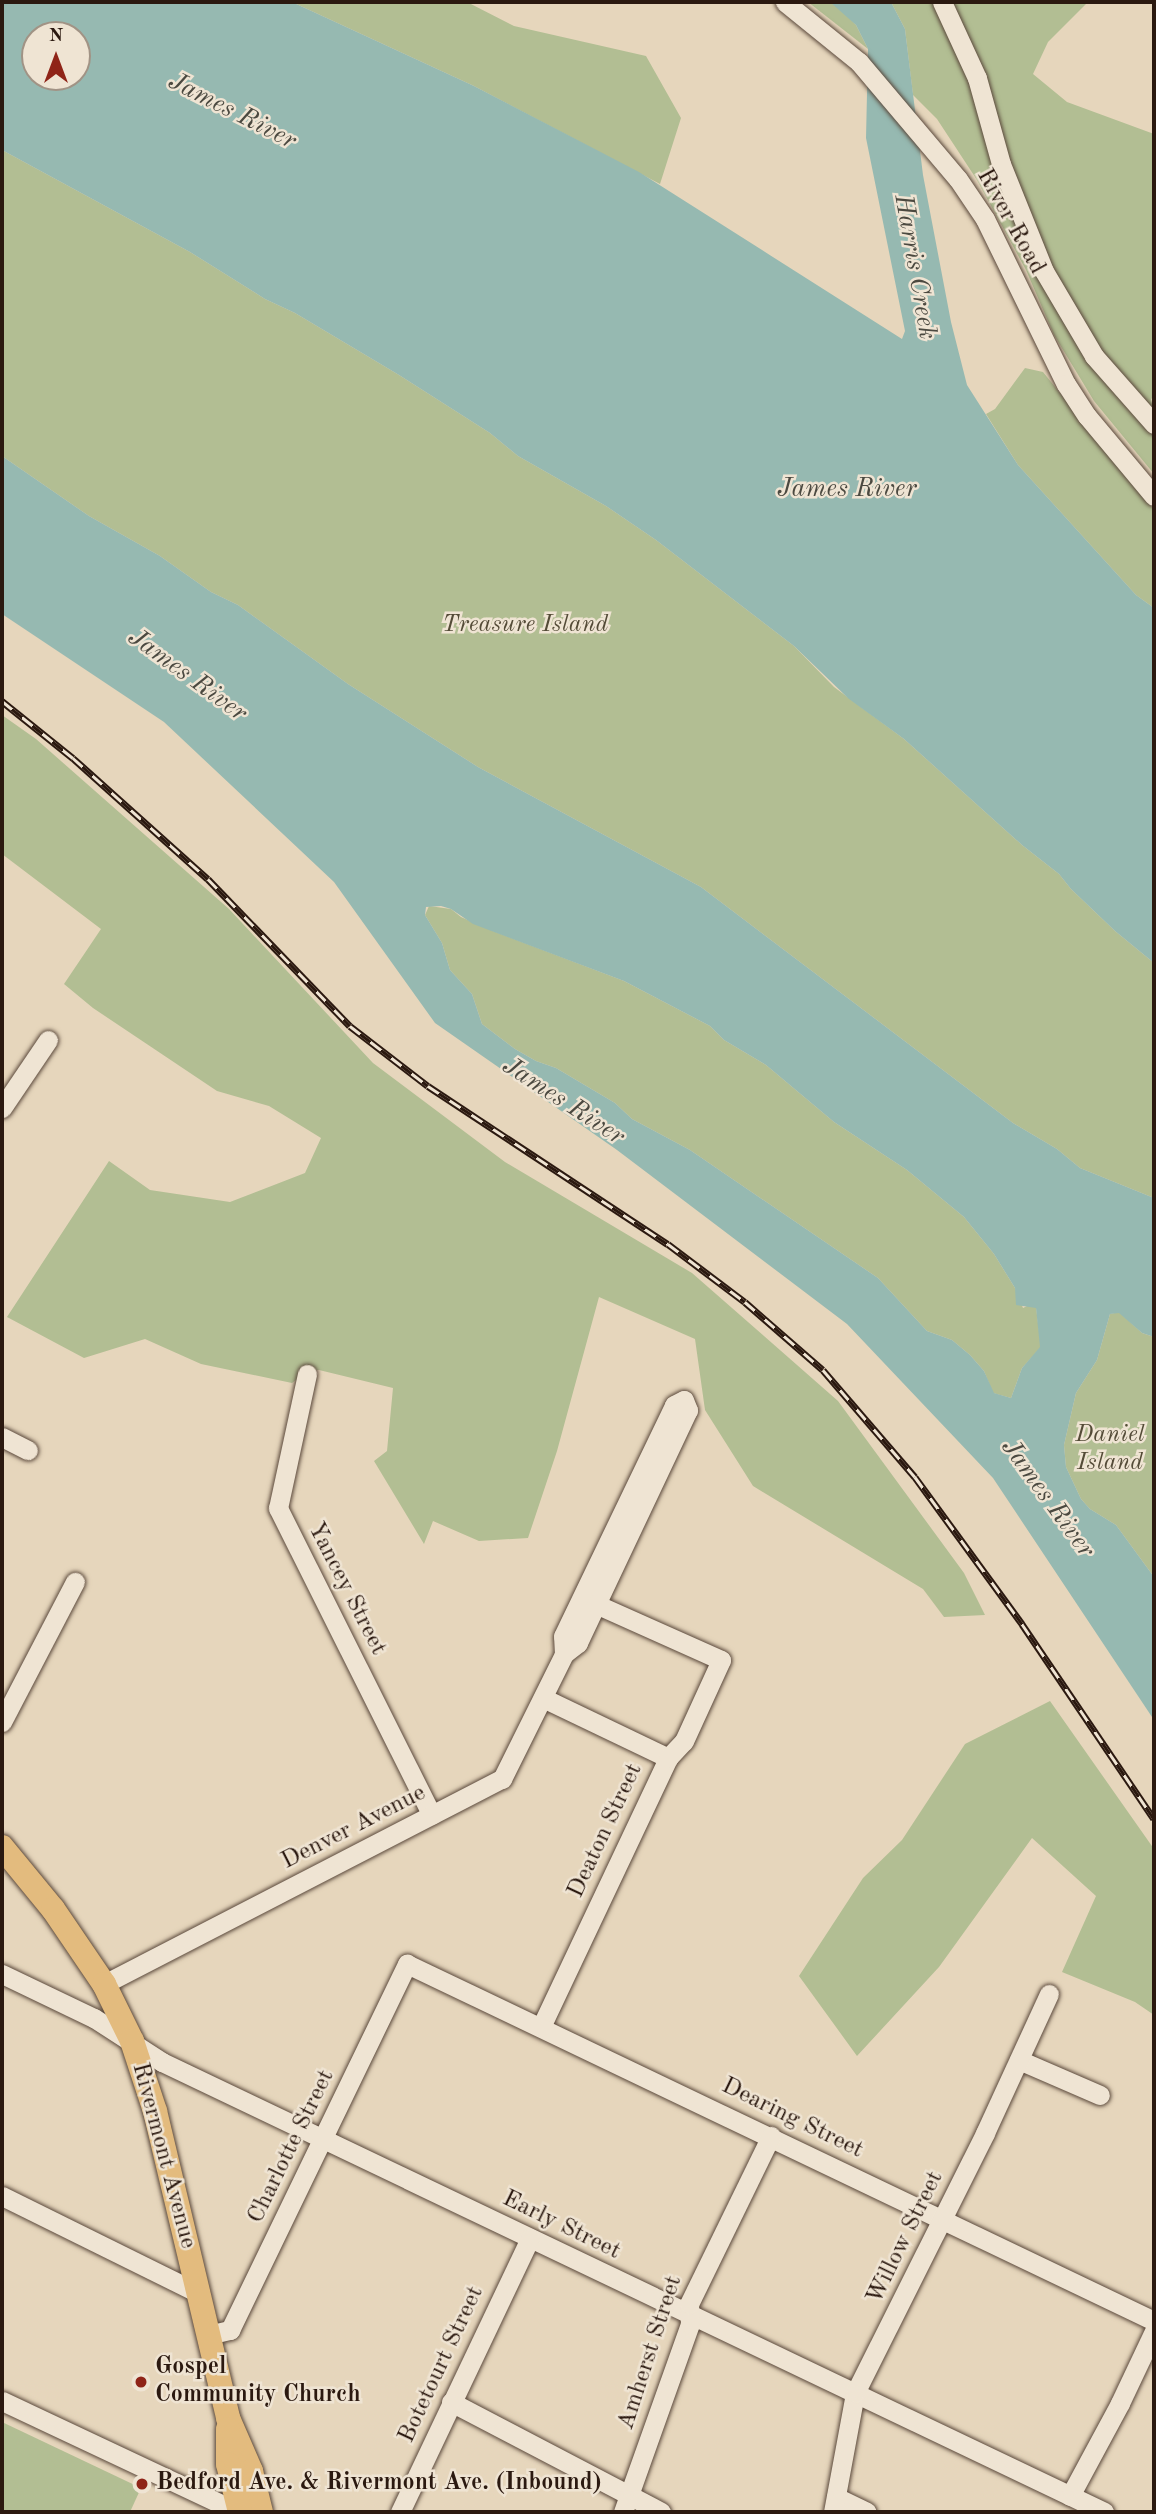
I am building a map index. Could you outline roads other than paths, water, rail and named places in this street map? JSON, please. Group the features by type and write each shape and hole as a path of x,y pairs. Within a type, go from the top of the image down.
{"main road":[{"name":"Rivermont Avenue","path":"2,1847 53,1909 104,1983 131,2041 155,2111 208,2335 228,2427 228,2464 239,2512"},
{"name":"Rivermont Avenue","path":"228,2427 251,2471 261,2512"},
{"path":"228,2427 251,2512"}],"street":[{"name":"River Road","path":"785,2 859,62 942,157 985,219 1066,384 1087,416 1154,496"},
{"path":"942,2 977,78 1001,164 1044,271 1094,356 1154,424"},
{"path":"2,1108 48,1040"},
{"name":"Yancey Street","path":"307,1374 278,1508 432,1815"},
{"name":"Denver Avenue","path":"104,1983 502,1779 564,1654 578,1643 688,1410 684,1400 674,1405 563,1636 564,1654"},
{"path":"2,1437 28,1450"},
{"path":"2,1722 75,1582"},
{"name":"Deaton Street","path":"541,2027 668,1758 684,1741 721,1660 596,1604"},
{"path":"543,1698 668,1758"},
{"name":"Dearing Street","path":"407,1964 1154,2321"},
{"name":"Charlotte Street","path":"208,2335 230,2330 407,1964"},
{"name":"Early Street","path":"2,1974 94,2018 162,2063 1104,2512"},
{"name":"Willow Street","path":"834,2505 855,2393 942,2219 1049,1994"},
{"path":"1018,2060 1100,2095"},
{"name":"Amherst Street","path":"626,2505 690,2323 689,2304 771,2136"},
{"path":"2,2196 198,2293"},
{"name":"Botetourt Street","path":"400,2512 530,2238"},
{"path":"1070,2496 1121,2403 1154,2331"},
{"path":"2,2401 214,2507 239,2512"},
{"path":"451,2402 626,2505 661,2512"},
{"path":"834,2505 867,2512"}],"water":[{"name":"James River","path":"2,2 292,2 474,86 639,172 902,339 905,331 866,138 868,49 856,25 830,2 891,2 905,29 923,175 951,322 967,385 1018,465 1136,595 1154,608 1154,963 1115,931 1059,874 1022,845 904,739 849,699 794,646 656,540 606,506 518,456 490,433 399,375 295,313 265,299 190,252 2,150"},
{"name":"James River","path":"2,456 89,516 160,556 211,592 238,605 348,684 478,767 701,887 1013,1123 1057,1149 1080,1168 1154,1198 1154,1337 1142,1333 1119,1313 1110,1314 1097,1360 1076,1393 1064,1445 1066,1467 1081,1499 1090,1509 1116,1525 1154,1577 1154,1720 993,1478 847,1324 617,1150 435,1023 334,882 164,722 2,614","holes":["441,906 451,909 473,924 624,981 710,1026 724,1040 766,1065 834,1122 907,1170 964,1217 994,1254 1015,1288 1016,1305 1036,1308 1040,1347 1022,1368 1011,1398 994,1393 984,1371 970,1355 952,1340 927,1331 878,1278 690,1150 632,1119 615,1103 556,1068 515,1049 482,1024 472,994 450,970 442,943 425,915 426,907"]}],"railway":[{"path":"2,701 73,758 208,879 350,1026 428,1086 668,1244 745,1302 823,1370 915,1477 1022,1624 1154,1819"}],"place":[{"name":"Gospel Community Church","path":"141,2382"},
{"name":"Bedford Ave. & Rivermont Ave. (Inbound)","path":"142,2484"}],"water label":[{"name":"Harris Creek","path":"914,267"}],"park label":[{"name":"Treasure Island","path":"525,626"},
{"name":"Daniel Island","path":"1110,1450"}]}
